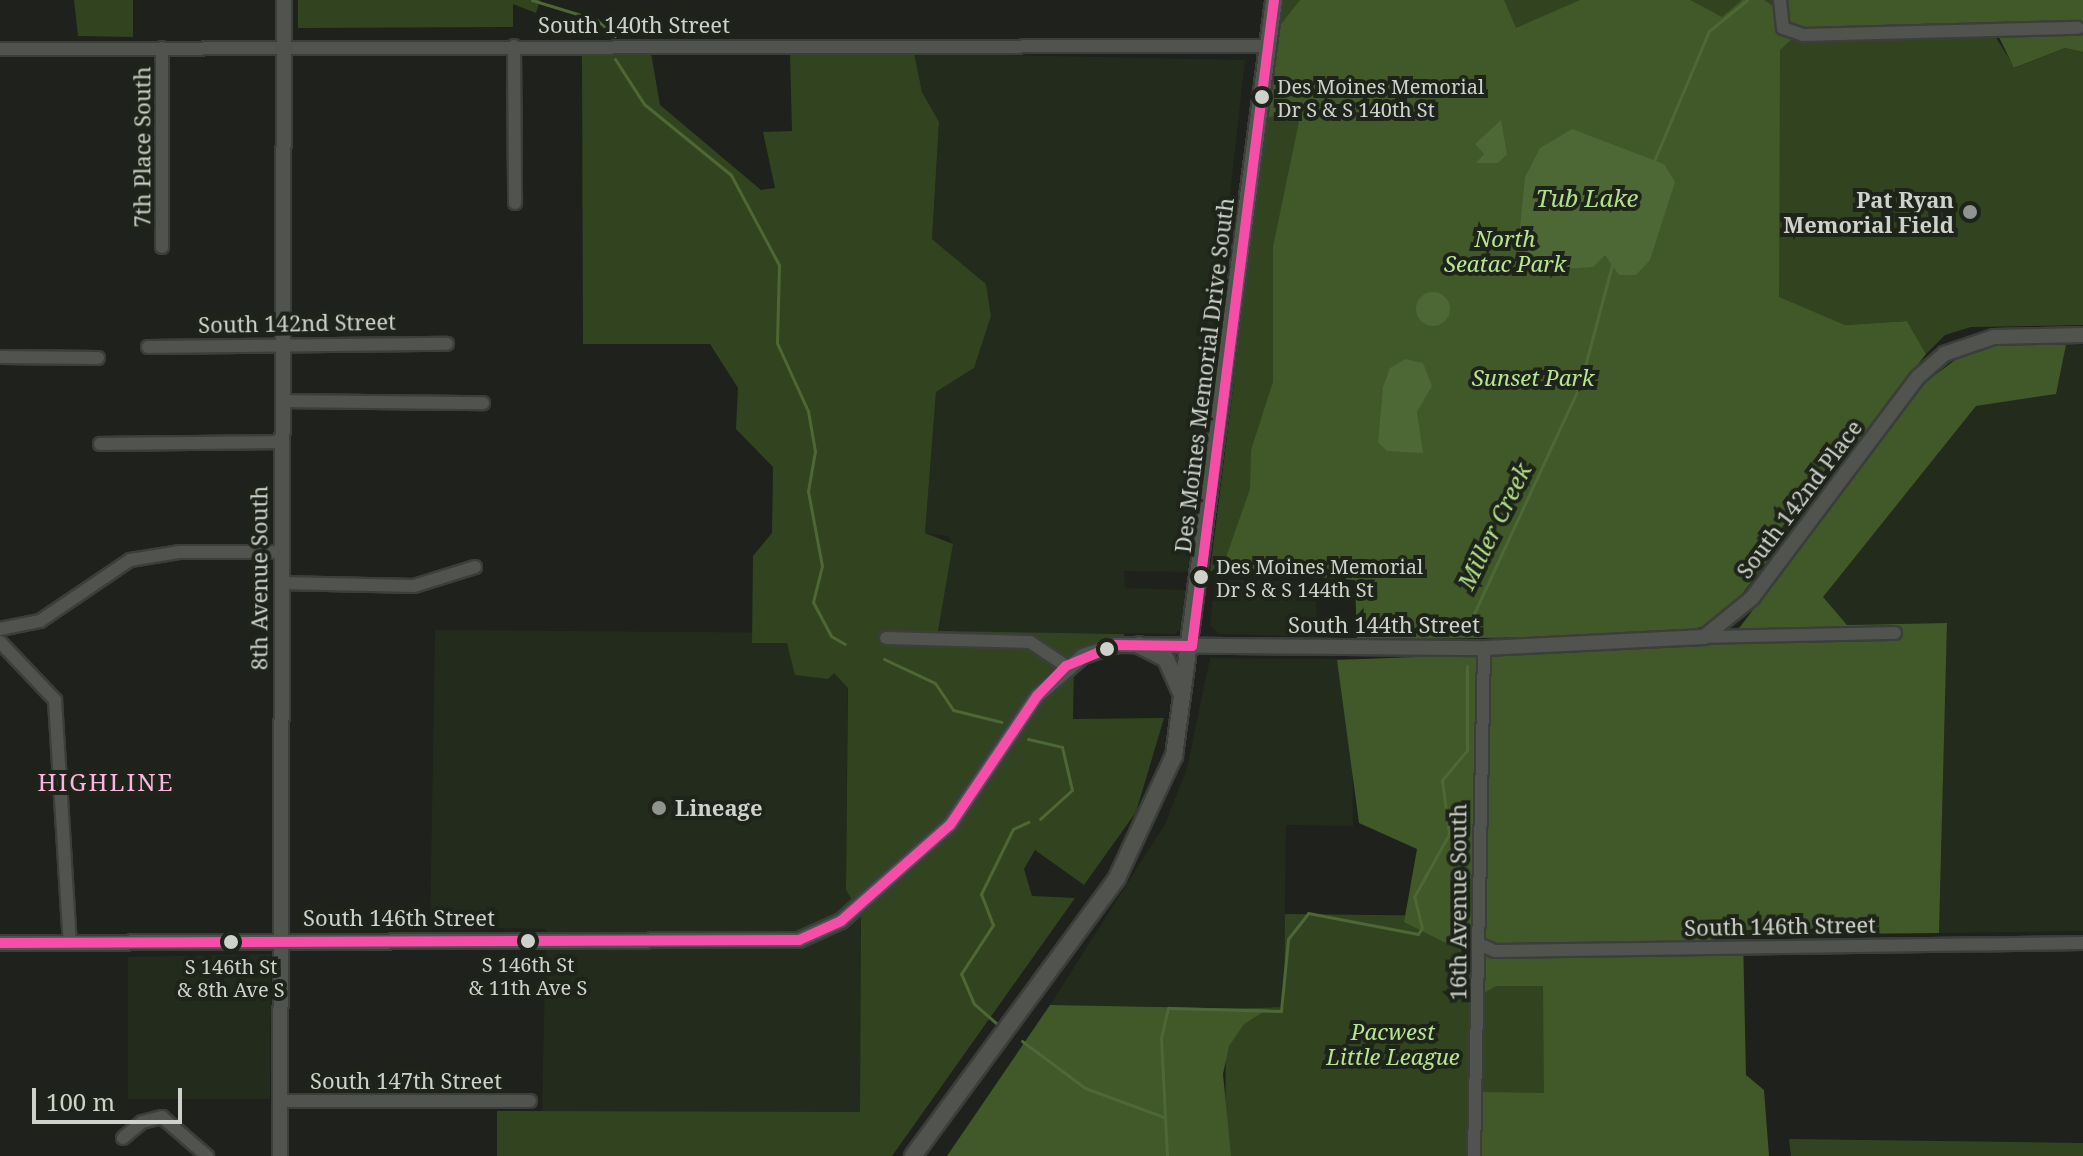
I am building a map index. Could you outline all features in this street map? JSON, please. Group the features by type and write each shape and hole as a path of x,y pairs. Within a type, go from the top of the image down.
{"main road":[{"name":"Des Moines Memorial Drive South","path":"913,1156 1117,878 1157,804 1183,699 1192,646 1274,0"},
{"path":"1139,645 1166,659 1183,699"}],"street":[{"name":"8th Avenue South","path":"280,1156 284,0"},
{"path":"1780,0 1787,32 2078,28"},
{"path":"514,46 515,203"},
{"name":"South 140th Street","path":"0,49 1268,46"},
{"name":"7th Place South","path":"162,48 162,247"},
{"name":"South 142nd Place","path":"1704,637 1752,598 1918,377 1944,354 1980,339 2083,335"},
{"name":"South 142nd Street","path":"148,347 447,344"},
{"path":"0,357 98,358"},
{"path":"282,401 483,403"},
{"path":"100,444 281,442"},
{"path":"0,629 40,621 130,560 281,552"},
{"path":"281,583 414,586 475,567"},
{"name":"South 144th Street","path":"1066,666 1098,649 1139,645 1484,648 1704,637 1895,633"},
{"path":"886,638 1030,642 1066,666"},
{"path":"0,642 55,700 70,942"},
{"name":"16th Avenue South","path":"1474,1156 1484,648"},
{"name":"South 146th Street","path":"0,943 799,940 841,921 950,825 1037,696 1066,666"},
{"name":"South 146th Street","path":"1479,944 1495,951 2083,943"},
{"name":"South 147th Street","path":"281,1101 530,1101"},
{"path":"123,1138 142,1122 162,1117 207,1156"}],"shaded area":[{"path":"914,53 1245,60 1188,572 1124,571 1125,588 1188,590 1185,624 1175,634 938,632 953,544 948,536 925,533 936,392 974,368 991,316 986,284 932,239 939,122 922,92"},
{"path":"2066,345 2083,345 2083,931 1939,933 1947,623 1847,625 1822,597 1976,406 2055,394"},
{"path":"1215,579 1316,582 1317,637 1218,634 1210,625"},
{"path":"435,630 848,633 846,889 861,914 860,1113 542,1111 546,929 430,927"},
{"path":"1210,658 1352,659 1353,826 1286,825 1284,1009 1050,1005 1165,824 1187,768"},
{"path":"271,954 270,1099 128,1099 128,957"}],"green space":[{"path":"74,0 133,0 133,37 78,36"},
{"path":"298,0 540,0 536,13 513,4 513,27 298,28"},
{"name":"Sunset Park","path":"1282,0 1796,0 1796,38 1995,36 2015,68 2065,48 2083,52 2083,325 1971,327 1945,335 1926,354 1907,321 1845,325 1779,298 1357,640 1355,580 1210,571"},
{"name":"Sunset Park","path":"1300,0 1504,0 1516,28 1580,0 1690,0 1722,17 1742,0 1764,0 1788,16 1788,0 2083,0 2083,52 2065,48 2014,68 1994,27 1803,28 1780,50 1779,297 1845,325 1907,321 1926,354 1732,607 1701,627 1669,635 1357,640 1355,580 1223,566 1250,489 1251,450 1273,382 1273,247 1302,107 1267,118 1278,28"},
{"path":"582,53 651,53 660,105 761,190 775,188 763,132 792,131 790,53 914,53 922,92 939,122 932,239 986,284 991,316 974,368 936,392 925,533 953,544 938,631 1124,634 1124,654 1074,660 1073,719 1164,718 1136,812 1084,885 1035,850 1024,869 1032,896 1075,898 892,1156 497,1156 497,1111 860,1112 861,914 846,890 848,688 834,673 828,679 795,675 787,643 752,643 753,556 772,533 773,467 736,429 738,388 710,344 583,344"},
{"path":"2000,345 2066,345 2056,394 1976,406 1823,597 1847,625 1947,623 1939,933 1743,935 1746,1075 1764,1090 1769,1156 1479,1156 1480,1092 1544,1093 1543,986 1496,986 1482,994 1484,962 1404,922 1417,849 1359,823 1337,660 1702,646 1740,627 1924,383 1962,355"},
{"name":"Pacwest Little League","path":"1285,914 1467,916 1467,958 1549,959 1548,1100 1490,1156 1225,1156 1226,1009 1284,1007"},
{"path":"1050,1005 1268,1009 1244,1024 1229,1046 1223,1074 1231,1156 947,1156"},
{"path":"1789,1139 2083,1143 2083,1156 1791,1156"}],"water":[{"path":"1501,120 1507,154 1498,163 1476,163 1484,154 1475,144"},
{"name":"Tub Lake","path":"1572,129 1664,164 1675,182 1650,260 1636,275 1619,275 1605,255 1593,267 1562,269 1518,248 1525,177 1540,148"},
{"path":"1433,292 1445,297 1450,309 1445,321 1433,326 1421,321 1416,309 1421,297"},
{"path":"1405,359 1423,363 1432,386 1417,412 1423,453 1387,451 1378,442 1383,387 1390,368"}],"waterway":[{"path":"532,0 597,20 615,36"},
{"name":"Miller Creek","path":"1654,161 1709,31 1747,0"},
{"path":"615,59 644,104 731,175 779,265 777,343 808,411 815,451 808,491 822,566 813,602 831,636 845,644"},
{"name":"Miller Creek","path":"1464,635 1580,385 1613,261"},
{"path":"884,659 935,683 953,710 1002,722"},
{"name":"Miller Creek","path":"1167,1156 1161,1038 1168,1008 1281,1011 1288,939 1308,913 1418,934 1422,928 1414,897 1449,834 1442,780 1467,750 1467,666"},
{"path":"1028,739 1062,747 1072,790 1040,819"},
{"name":"Miller Creek","path":"996,1023 974,1004 961,974 993,925 981,894 1013,829 1028,822"},
{"name":"Miller Creek","path":"1022,1041 1085,1088 1164,1117"}],"transit line":[{"path":"1192,646 1274,0"},
{"path":"0,943 799,940 841,921 950,825 1037,696 1066,666 1116,645 1192,646"}],"place":[{"name":"Des Moines Memorial Dr S & S 140th St","path":"1262,97"},
{"name":"Pat Ryan Memorial Field","path":"1970,212"},
{"name":"Des Moines Memorial Dr S & S 144th St","path":"1201,577"},
{"name":"Lineage","path":"659,808"},
{"name":"S 146th St & 11th Ave S","path":"528,941"},
{"name":"S 146th St & 8th Ave S","path":"231,942"}],"district":[{"name":"HIGHLINE","path":"106,782"}],"park label":[{"name":"North Seatac Park","path":"1505,250"}]}
